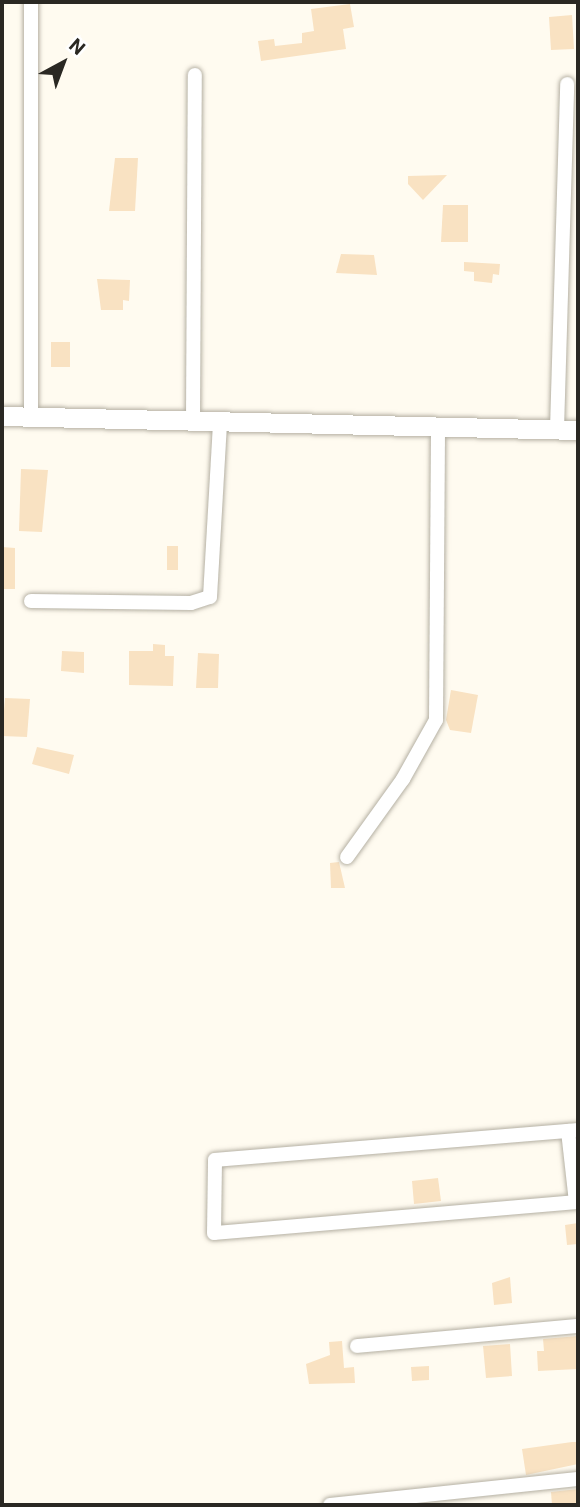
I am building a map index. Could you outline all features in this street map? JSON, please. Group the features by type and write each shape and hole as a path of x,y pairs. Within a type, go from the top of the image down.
{"main road":[{"path":"2,416 578,430"}],"street":[{"path":"31,2 31,417"},
{"path":"193,419 195,75"},
{"path":"557,429 567,84"},
{"path":"31,601 191,603 210,597 220,422"},
{"path":"347,857 403,779 436,720 438,426"},
{"path":"573,1131 576,1202 214,1233 215,1160 573,1131"},
{"path":"357,1346 578,1326"},
{"path":"330,1505 578,1479"}],"building":[{"path":"350,4 354,27 343,29 346,49 261,61 258,41 274,39 275,46 302,43 302,33 314,31 311,9"},
{"path":"572,15 574,49 551,50 549,17"},
{"path":"115,158 138,158 135,211 109,211"},
{"path":"447,175 423,200 408,184 408,176"},
{"path":"443,205 468,205 468,242 441,242"},
{"path":"341,254 374,255 377,275 336,273"},
{"path":"464,262 500,264 499,275 493,274 492,283 474,281 474,272 464,271"},
{"path":"97,279 130,280 129,301 123,300 123,310 101,310"},
{"path":"51,342 70,342 70,367 51,367"},
{"path":"21,469 48,470 42,532 19,531"},
{"path":"167,546 178,546 178,570 167,570"},
{"path":"2,547 15,548 15,589 2,589"},
{"path":"153,644 165,645 165,656 174,656 173,686 129,685 129,651 153,651"},
{"path":"62,651 84,652 84,673 61,671"},
{"path":"198,653 219,654 218,688 196,688"},
{"path":"451,690 478,695 471,733 450,730 446,720"},
{"path":"5,698 30,699 27,737 2,736"},
{"path":"37,747 74,755 69,774 32,764"},
{"path":"339,862 345,888 331,888 330,863"},
{"path":"438,1178 441,1201 414,1204 412,1181"},
{"path":"578,1223 578,1244 567,1245 565,1225"},
{"path":"510,1277 512,1303 494,1305 492,1283"},
{"path":"578,1336 578,1369 538,1371 537,1351 544,1351 543,1339"},
{"path":"342,1341 344,1368 354,1367 355,1383 309,1384 306,1364 330,1355 329,1342"},
{"path":"510,1344 512,1376 486,1378 483,1346"},
{"path":"429,1366 429,1380 412,1381 411,1367"},
{"path":"578,1442 578,1464 526,1475 522,1449"},
{"path":"578,1489 578,1505 552,1505 551,1492"}]}
